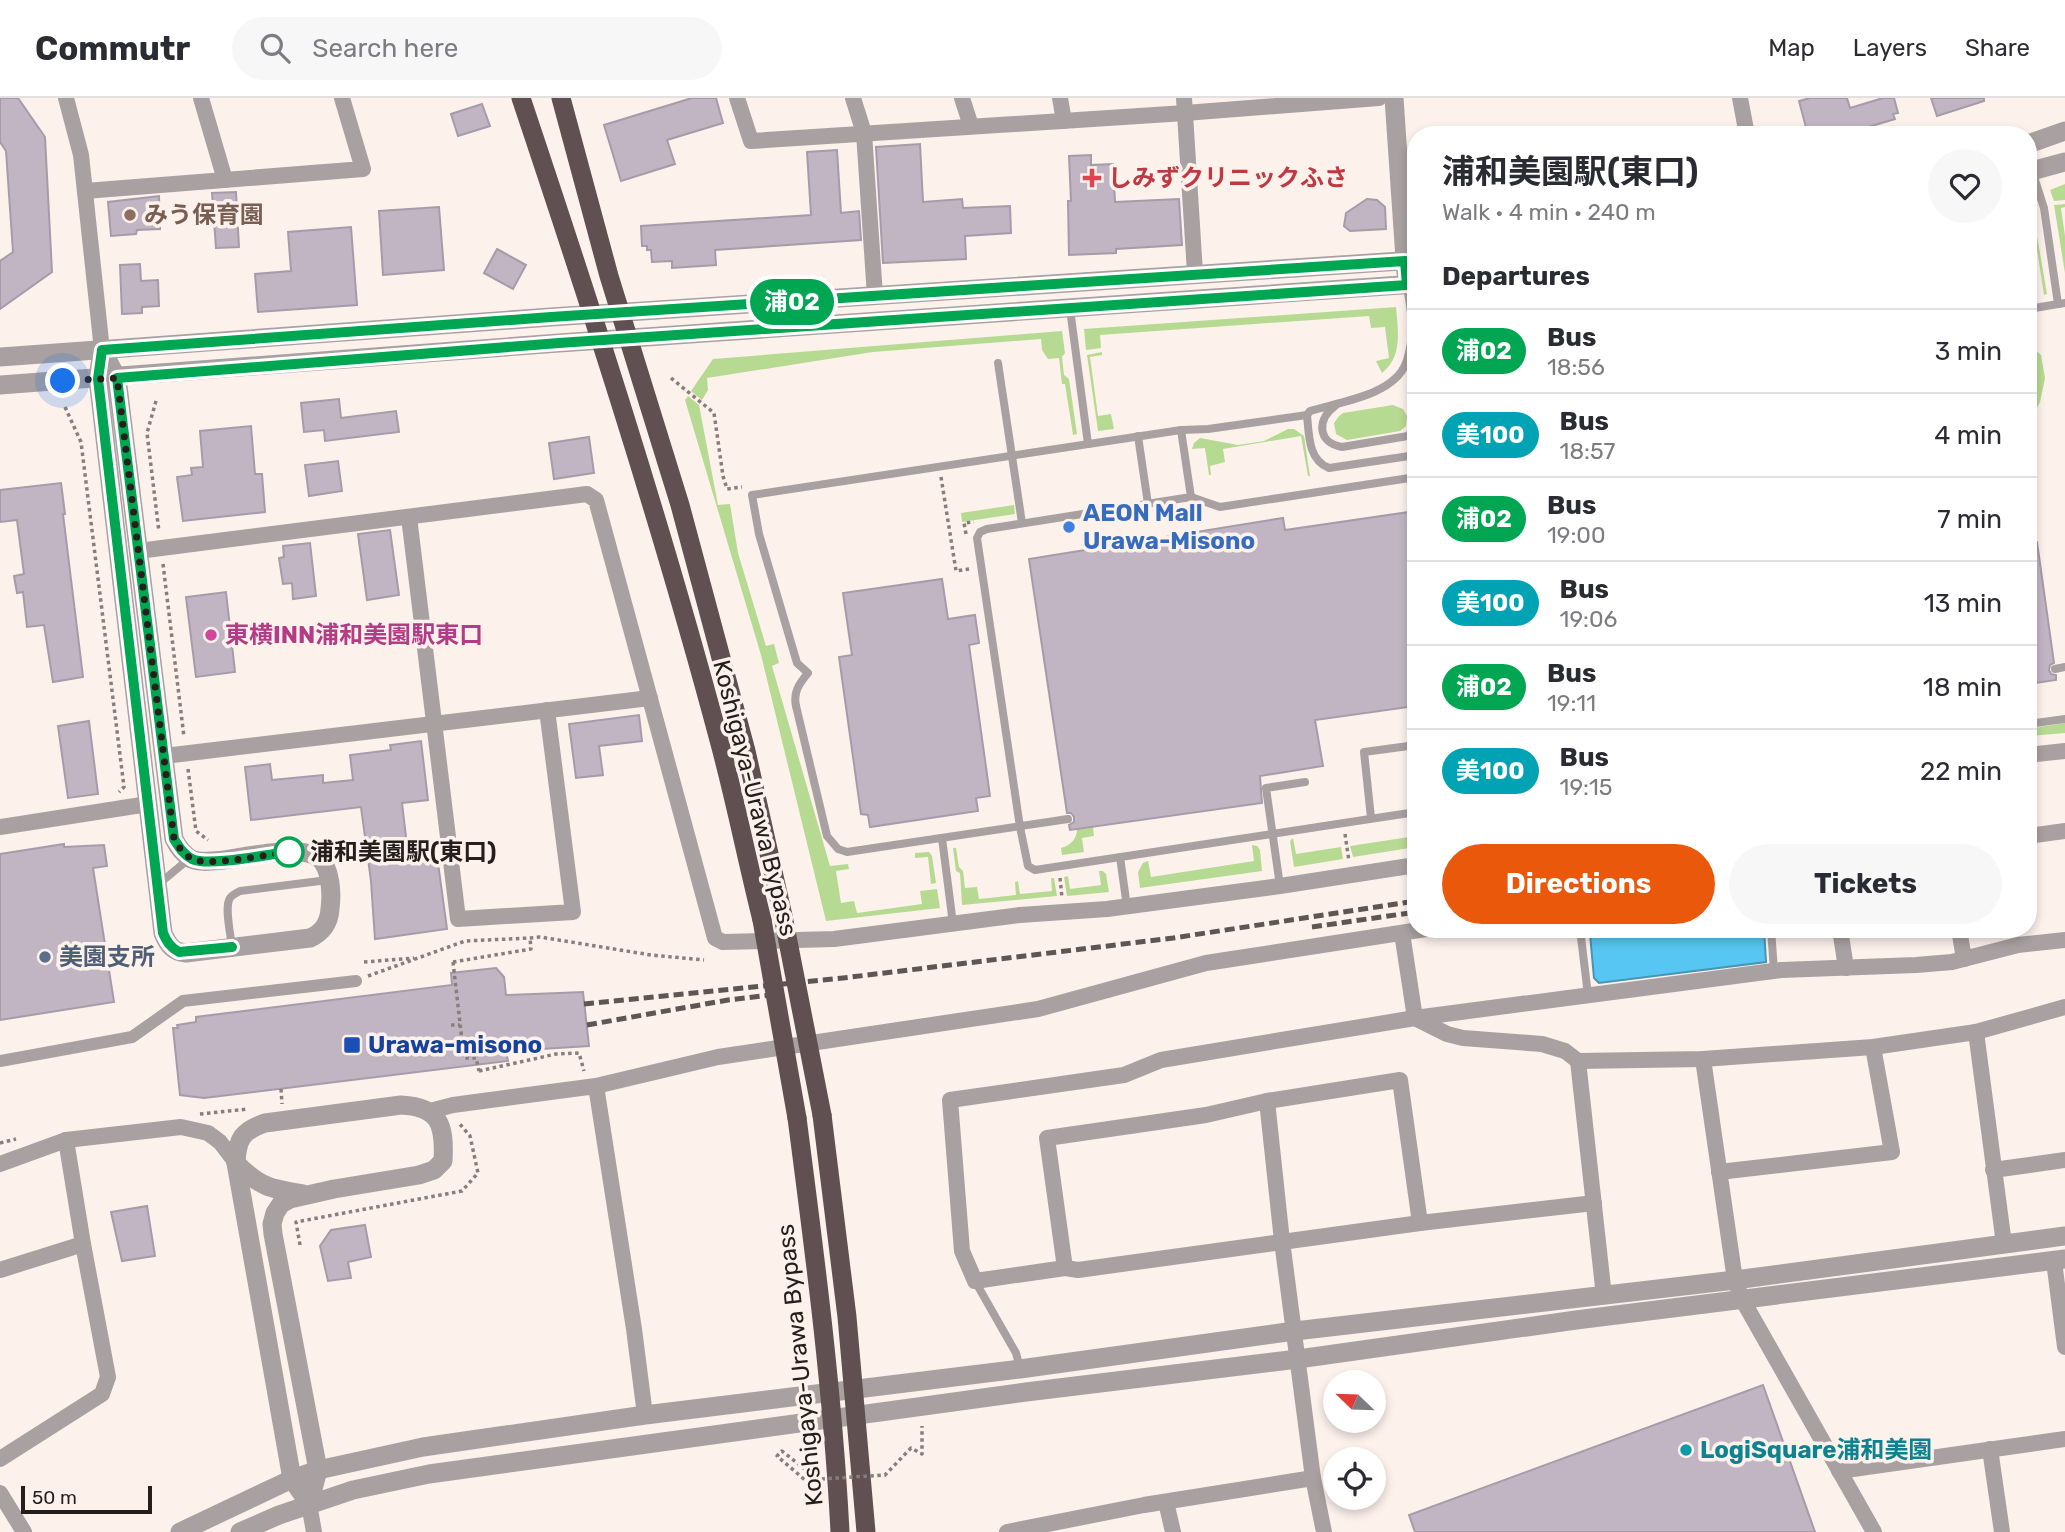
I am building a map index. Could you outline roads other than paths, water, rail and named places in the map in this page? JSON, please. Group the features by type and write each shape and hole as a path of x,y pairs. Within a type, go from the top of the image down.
{"highway":[{"name":"Koshigaya-Urawa Bypass","path":"521,98 593,315 705,688 762,919 797,1118 821,1310 840,1532"},
{"name":"Koshigaya-Urawa Bypass","path":"561,98 609,276 680,505 736,712 783,916 822,1115 857,1416 866,1532"}],"street":[{"path":"66,98 81,155 102,350 138,551 174,839 180,850 199,861 289,852 306,852 317,856 323,862 329,880 330,918 319,934 310,938 186,953 172,949 163,933 107,378"},
{"path":"201,98 225,180"},
{"path":"85,191 363,169 342,98"},
{"path":"737,98 751,141 1064,121 1185,105 1378,98"},
{"path":"853,98 864,133 876,296"},
{"path":"962,98 971,126"},
{"path":"1060,98 1064,121"},
{"path":"1394,98 1407,230"},
{"path":"1740,98 1745,126"},
{"path":"1185,105 1195,273"},
{"path":"2037,141 2065,131"},
{"path":"2037,170 2065,162"},
{"path":"0,357 1407,260"},
{"path":"0,386 1407,284"},
{"path":"138,551 587,494 596,500 715,938 723,942 834,939 1020,915 1127,907 1407,866"},
{"path":"409,517 458,919 573,912 547,710"},
{"path":"163,756 650,698"},
{"path":"2037,754 2065,751"},
{"path":"0,827 148,804"},
{"path":"2037,835 2065,831"},
{"path":"430,1111 453,1105 596,1086 718,1057 1038,1009 1206,963 1407,932"},
{"path":"1402,933 1415,1018"},
{"path":"1841,938 1846,968"},
{"path":"1960,938 1964,959"},
{"path":"1594,1203 975,1281 962,1251 950,1100 1124,1075 1161,1060 1415,1018 1774,971 1916,965 1964,959 2018,945 2065,940"},
{"path":"0,1061 132,1037 183,1001 356,981"},
{"path":"1415,1018 1447,1034 1463,1038 1542,1044 1565,1051 1578,1061 1703,1059 1873,1047 1976,1032 2065,1007"},
{"path":"1976,1032 2004,1244"},
{"path":"1719,1172 1892,1152 1873,1047"},
{"path":"1703,1059 1739,1289 1874,1532"},
{"path":"1578,1061 1604,1296"},
{"path":"1065,1268 1047,1138 1206,1115 1267,1101 1399,1080 1420,1223"},
{"path":"596,1086 645,1415"},
{"path":"1267,1101 1313,1478 1324,1532"},
{"path":"309,1504 318,1470 273,1234 275,1213 281,1204 304,1195 434,1170 443,1161 444,1142 440,1124 430,1111 417,1106 401,1105 265,1123 243,1135 237,1148 236,1163 292,1479 309,1504 314,1532"},
{"path":"0,1164 65,1140 181,1127 208,1133 261,1185 304,1195"},
{"path":"0,1459 102,1394 108,1377 65,1140"},
{"path":"1993,1170 2065,1160"},
{"path":"240,1532 309,1504 353,1490 429,1474 1026,1392 1298,1359 2065,1236"},
{"path":"0,1270 83,1244"},
{"path":"180,1532 292,1479 318,1470 423,1447 645,1415 1020,1369 1295,1331 1604,1296 1739,1289 2060,1260 2065,1347"},
{"path":"1839,1471 2065,1439"},
{"path":"1990,1450 2002,1532"},
{"path":"1007,1532 1313,1478"},
{"path":"0,1493 24,1532"},
{"path":"1166,1502 1172,1532"}],"lane":[{"path":"2037,190 2044,208 2061,304 2037,308"},
{"path":"1069,309 1088,444"},
{"path":"1068,819 846,852 838,849 827,836 794,699 796,690 808,673 797,663 759,534 752,495 1181,429 1208,429 1307,415 1311,411 1370,394 1397,378 1407,359"},
{"path":"998,363 1022,523"},
{"path":"1343,402 1325,414 1322,422 1324,436 1334,446 1407,436"},
{"path":"1307,415 1312,452 1322,465 1329,468 1407,456"},
{"path":"1181,429 1191,497"},
{"path":"1138,436 1148,504"},
{"path":"1407,478 1220,507 1191,497 987,528 980,532 977,538 1028,866 1035,870 1407,813"},
{"path":"2055,669 2065,667"},
{"path":"2037,723 2065,719"},
{"path":"1371,818 1364,752 1407,746"},
{"path":"1280,886 1266,788 1305,782"},
{"path":"942,838 953,924"},
{"path":"1120,856 1127,907"},
{"path":"158,885 190,858"},
{"path":"232,947 227,906 233,895 240,891 329,880"},
{"path":"1581,938 1588,995"},
{"path":"1772,938 1774,971"},
{"path":"975,1281 1016,1353 1020,1369"}],"water":[{"path":"1590,938 1765,938 1766,962 1599,983 1594,978"}],"railway":[{"path":"584,1004 843,978 1173,938 1407,902"},
{"path":"1312,927 1407,913"},
{"path":"587,1025 770,995"}],"place":[{"name":"しみずクリニックふさ","path":"1092,178"},
{"name":"みう保育園","path":"130,215"},
{"name":"AEON Mall Urawa-Misono","path":"1069,527"},
{"name":"東横INN浦和美園駅東口","path":"211,635"},
{"name":"浦和美園駅(東口)","path":"289,852"},
{"name":"美園支所","path":"45,957"},
{"name":"Urawa-misono","path":"352,1045"},
{"name":"LogiSquare浦和美園","path":"1686,1450"}]}
